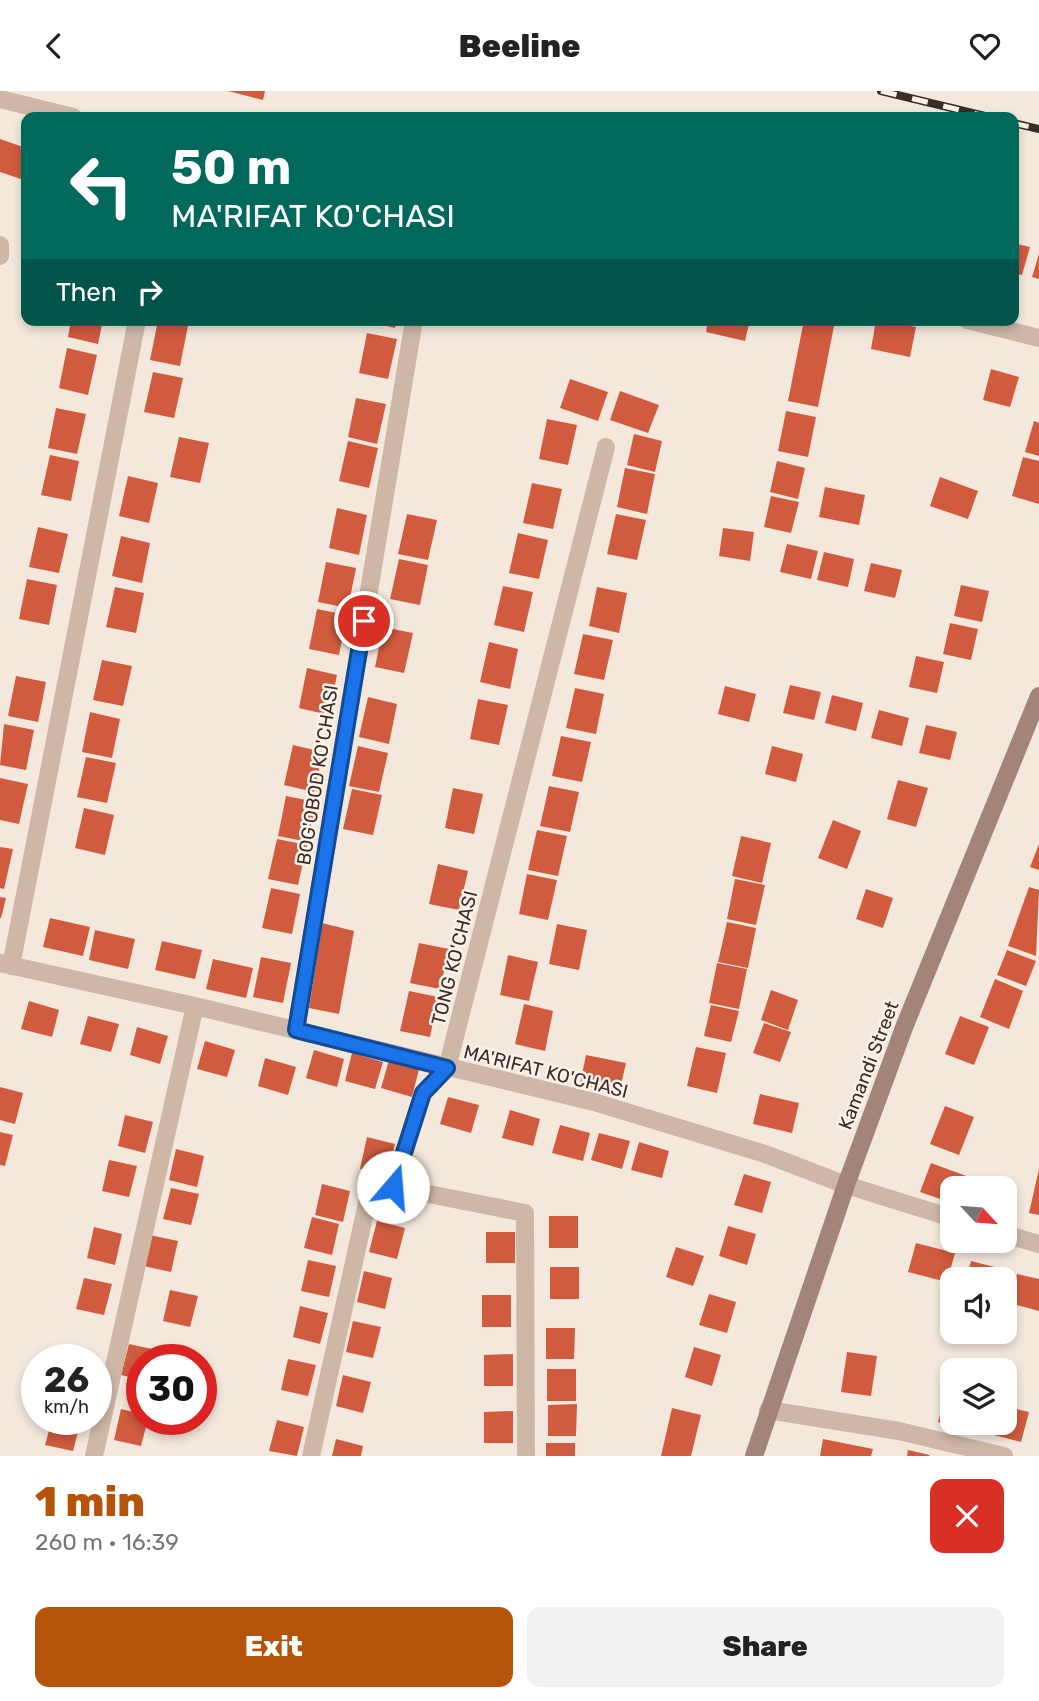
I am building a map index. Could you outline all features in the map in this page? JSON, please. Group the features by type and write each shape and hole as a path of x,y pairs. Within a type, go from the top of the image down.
{"main road":[{"name":"Kamandi Street","path":"754,1456 846,1185 905,1025 1039,697"}],"street":[{"path":"0,99 53,112"},
{"path":"0,245 0,255"},
{"path":"6,965 136,326"},
{"name":"BOG'OBOD KO'CHASI","path":"296,1030 413,326"},
{"path":"991,326 1039,338"},
{"name":"TONG KO'CHASI","path":"393,1187 423,1093 447,1068 606,447"},
{"name":"MA'RIFAT KO'CHASI","path":"6,965 195,1006 594,1102 765,1154 846,1185 940,1214"},
{"path":"94,1456 195,1006"},
{"path":"311,1456 368,1199 393,1187 525,1213 526,1456"},
{"path":"1017,1238 1039,1244"},
{"path":"768,1410 899,1431 1003,1456"}],"building":[{"path":"228,91 265,91 263,100"},
{"path":"0,139 21,146 21,179 0,172"},
{"path":"1019,244 1030,247 1022,275 1019,274"},
{"path":"1039,254 1039,279 1032,277"},
{"path":"70,326 102,326 98,344 68,337"},
{"path":"157,326 188,326 180,366 150,360"},
{"path":"707,326 749,326 745,341 706,332"},
{"path":"803,326 834,326 818,407 788,401"},
{"path":"875,326 916,327 910,357 871,349"},
{"path":"367,333 397,339 388,379 359,373"},
{"path":"67,348 97,355 88,395 59,388"},
{"path":"991,369 1019,377 1010,407 983,400"},
{"path":"153,372 183,378 174,418 144,412"},
{"path":"570,379 608,392 598,421 560,408"},
{"path":"620,391 659,405 648,433 610,420"},
{"path":"356,398 386,404 377,444 348,437"},
{"path":"56,408 86,414 77,454 48,448"},
{"path":"786,411 816,417 808,457 778,451"},
{"path":"547,419 577,425 568,465 539,459"},
{"path":"1034,421 1039,423 1039,456 1025,452"},
{"path":"634,434 662,441 655,472 627,465"},
{"path":"179,437 209,443 200,483 170,477"},
{"path":"348,441 378,448 369,488 339,481"},
{"path":"50,455 79,461 71,501 41,495"},
{"path":"1023,457 1039,461 1039,504 1012,496"},
{"path":"777,461 805,468 798,499 770,492"},
{"path":"625,468 655,474 647,514 617,507"},
{"path":"128,476 158,483 149,523 119,516"},
{"path":"940,477 978,491 968,519 930,506"},
{"path":"532,483 562,489 553,529 523,523"},
{"path":"825,487 865,495 859,525 819,517"},
{"path":"771,496 799,502 791,533 764,527"},
{"path":"337,508 367,515 359,555 329,548"},
{"path":"407,514 437,520 428,560 398,554"},
{"path":"616,514 646,520 637,560 607,554"},
{"path":"38,527 68,534 59,573 29,567"},
{"path":"723,528 754,532 750,561 719,556"},
{"path":"518,533 548,540 539,579 509,573"},
{"path":"121,536 150,543 142,583 112,576"},
{"path":"787,544 818,551 811,579 780,572"},
{"path":"824,552 854,559 848,587 817,580"},
{"path":"399,559 428,565 420,605 390,599"},
{"path":"326,562 356,568 348,608 318,602"},
{"path":"871,563 902,570 895,598 864,591"},
{"path":"27,579 57,585 49,625 19,619"},
{"path":"961,585 989,591 982,622 954,616"},
{"path":"503,586 533,592 524,632 494,625"},
{"path":"115,587 144,593 136,633 106,627"},
{"path":"597,587 627,593 619,633 589,626"},
{"path":"317,609 347,615 339,655 309,649"},
{"path":"950,623 978,629 971,660 943,654"},
{"path":"383,627 413,633 404,673 375,667"},
{"path":"583,634 613,640 604,680 574,674"},
{"path":"489,642 518,649 510,689 480,682"},
{"path":"916,656 944,662 937,693 909,687"},
{"path":"102,660 132,666 123,706 93,700"},
{"path":"307,668 337,675 329,715 299,708"},
{"path":"16,676 46,682 38,722 8,716"},
{"path":"790,685 821,692 814,720 783,713"},
{"path":"725,686 756,694 749,722 718,714"},
{"path":"575,688 604,694 596,734 566,728"},
{"path":"832,695 863,703 856,731 825,723"},
{"path":"368,697 397,704 389,744 359,737"},
{"path":"478,699 508,705 499,745 470,739"},
{"path":"879,710 909,718 902,746 871,738"},
{"path":"90,712 120,719 112,758 82,752"},
{"path":"4,724 34,730 26,770 0,765"},
{"path":"926,725 957,732 950,760 919,753"},
{"path":"561,736 591,742 582,782 552,776"},
{"path":"293,745 323,752 314,792 284,785"},
{"path":"358,746 388,753 379,792 349,786"},
{"path":"772,746 803,754 796,782 765,774"},
{"path":"86,757 116,763 107,803 77,797"},
{"path":"0,778 28,784 19,824 0,820"},
{"path":"898,780 928,788 916,827 887,819"},
{"path":"549,786 579,792 570,832 540,826"},
{"path":"453,788 483,794 474,834 445,828"},
{"path":"352,789 382,795 373,835 343,829"},
{"path":"286,796 316,802 308,842 278,836"},
{"path":"84,808 114,815 105,855 75,848"},
{"path":"833,820 861,831 847,869 818,858"},
{"path":"537,830 567,836 558,876 528,870"},
{"path":"741,836 771,843 762,883 732,876"},
{"path":"277,839 307,845 298,885 268,879"},
{"path":"1039,844 1039,870 1030,867"},
{"path":"0,847 13,849 4,889 0,888"},
{"path":"438,864 468,871 459,910 429,904"},
{"path":"527,874 557,880 548,920 519,914"},
{"path":"735,879 765,885 756,925 727,919"},
{"path":"1029,887 1039,890 1036,956 1008,946"},
{"path":"271,888 300,894 292,934 262,928"},
{"path":"866,889 893,898 883,928 856,919"},
{"path":"0,897 6,898 1,918 0,918"},
{"path":"50,918 90,927 83,956 43,947"},
{"path":"727,922 756,928 748,968 718,962"},
{"path":"322,923 354,931 339,1014 309,1008"},
{"path":"557,924 587,930 579,970 549,964"},
{"path":"95,930 135,939 128,969 89,960"},
{"path":"162,941 202,950 195,979 155,970"},
{"path":"419,943 449,949 440,989 410,983"},
{"path":"1007,950 1036,961 1026,986 997,975"},
{"path":"508,955 538,962 529,1001 500,995"},
{"path":"261,957 291,963 283,1003 253,997"},
{"path":"213,959 253,968 246,998 206,989"},
{"path":"717,963 747,969 739,1009 709,1003"},
{"path":"995,979 1023,991 1009,1029 980,1017"},
{"path":"771,990 798,1000 788,1030 761,1020"},
{"path":"409,991 438,997 430,1037 400,1031"},
{"path":"29,1001 59,1010 52,1037 21,1029"},
{"path":"524,1004 553,1011 545,1051 515,1044"},
{"path":"711,1005 739,1011 731,1042 704,1036"},
{"path":"88,1016 119,1024 111,1052 80,1044"},
{"path":"960,1016 989,1027 974,1065 945,1054"},
{"path":"764,1023 791,1032 780,1062 753,1053"},
{"path":"137,1027 168,1036 160,1064 130,1055"},
{"path":"205,1041 235,1050 227,1077 197,1069"},
{"path":"696,1047 726,1053 717,1093 687,1086"},
{"path":"314,1050 344,1059 337,1087 306,1078"},
{"path":"352,1053 383,1062 375,1089 345,1081"},
{"path":"586,1055 626,1063 619,1093 580,1084"},
{"path":"265,1058 296,1067 288,1095 258,1086"},
{"path":"389,1060 419,1069 412,1097 381,1088"},
{"path":"0,1087 23,1093 15,1124 0,1120"},
{"path":"760,1094 799,1103 792,1133 753,1124"},
{"path":"448,1097 479,1105 471,1133 440,1124"},
{"path":"945,1106 974,1117 959,1155 930,1144"},
{"path":"510,1110 540,1119 533,1146 502,1138"},
{"path":"125,1115 153,1122 145,1153 118,1146"},
{"path":"560,1125 590,1133 583,1161 552,1153"},
{"path":"0,1132 13,1135 5,1166 0,1165"},
{"path":"599,1133 630,1141 622,1169 591,1160"},
{"path":"367,1137 395,1144 387,1175 360,1169"},
{"path":"639,1142 669,1151 662,1178 631,1170"},
{"path":"176,1149 204,1156 197,1187 169,1180"},
{"path":"109,1160 137,1166 129,1197 102,1191"},
{"path":"931,1163 966,1176 940,1176 940,1199 920,1192"},
{"path":"1039,1169 1039,1215 1029,1213"},
{"path":"744,1174 771,1182 762,1213 734,1205"},
{"path":"322,1184 350,1191 343,1222 315,1215"},
{"path":"171,1188 199,1194 191,1225 163,1219"},
{"path":"549,1216 578,1216 578,1248 549,1248"},
{"path":"312,1217 339,1224 332,1255 304,1248"},
{"path":"377,1221 405,1228 397,1259 369,1252"},
{"path":"728,1226 756,1234 747,1265 719,1256"},
{"path":"94,1227 122,1234 115,1265 87,1258"},
{"path":"486,1232 515,1232 515,1263 486,1263"},
{"path":"150,1235 178,1241 171,1272 143,1266"},
{"path":"916,1243 940,1249 940,1253 955,1253 951,1267 940,1267 940,1280 908,1272"},
{"path":"676,1247 704,1256 693,1286 666,1277"},
{"path":"308,1260 336,1266 329,1297 301,1291"},
{"path":"971,1261 994,1267 969,1267"},
{"path":"550,1267 579,1267 579,1299 550,1299"},
{"path":"364,1271 392,1278 385,1309 357,1302"},
{"path":"1017,1274 1039,1279 1039,1311 1017,1305"},
{"path":"84,1278 112,1284 104,1315 76,1309"},
{"path":"170,1290 198,1296 190,1327 163,1321"},
{"path":"709,1294 736,1302 727,1333 699,1325"},
{"path":"482,1295 511,1295 511,1327 482,1327"},
{"path":"300,1306 328,1313 320,1344 293,1337"},
{"path":"353,1321 381,1327 373,1358 346,1352"},
{"path":"546,1328 575,1328 574,1359 546,1359"},
{"path":"694,1347 721,1355 712,1386 685,1377"},
{"path":"847,1352 877,1356 871,1396 841,1392"},
{"path":"513,1354 513,1386 484,1386 484,1355"},
{"path":"126,1356 126,1376 121,1375"},
{"path":"288,1359 316,1365 308,1396 281,1390"},
{"path":"547,1369 576,1369 576,1401 547,1401"},
{"path":"343,1375 371,1382 363,1413 336,1406"},
{"path":"577,1404 576,1436 548,1436 548,1405"},
{"path":"672,1408 701,1415 691,1456 661,1456"},
{"path":"121,1409 126,1410 126,1435 144,1435 141,1446 114,1440"},
{"path":"1017,1409 1029,1412 1021,1442 994,1435 1017,1435"},
{"path":"513,1411 513,1443 484,1443 484,1412"},
{"path":"277,1420 304,1427 297,1456 269,1451"},
{"path":"48,1435 77,1435 73,1451 45,1445"},
{"path":"336,1439 363,1446 361,1456 332,1456"},
{"path":"823,1439 873,1449 871,1456 820,1456"},
{"path":"546,1443 575,1443 575,1456 546,1456"},
{"path":"908,1450 930,1455 907,1456"}],"railway":[{"path":"881,91 968,112"},
{"path":"1019,124 1039,129"}],"route":[{"path":"364,621 296,1030 447,1068 423,1093 393,1187"}]}
